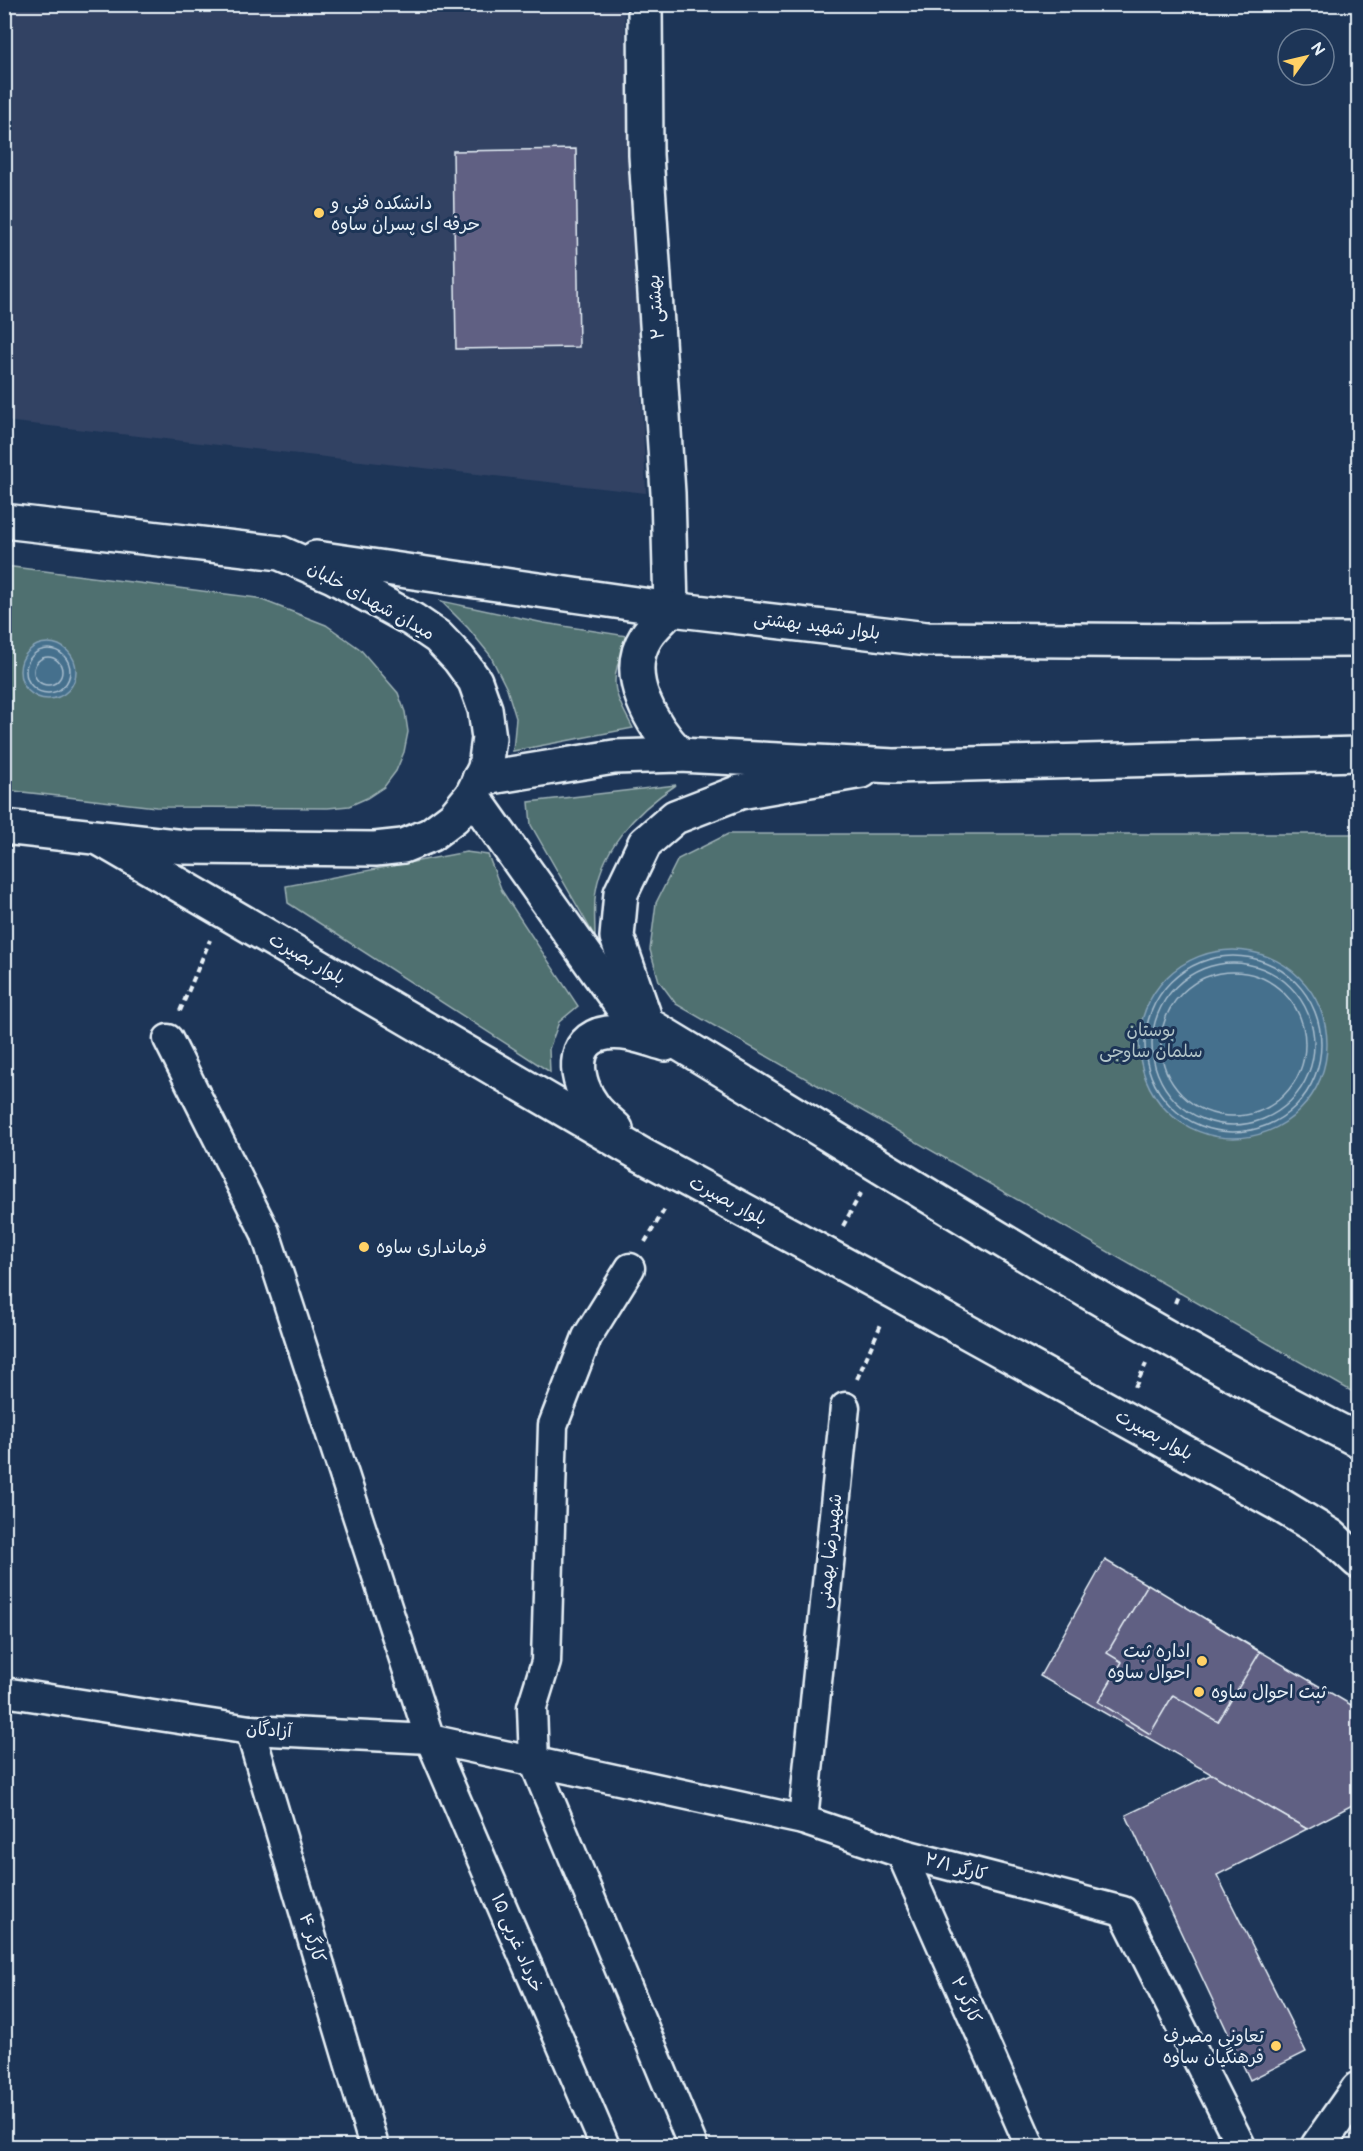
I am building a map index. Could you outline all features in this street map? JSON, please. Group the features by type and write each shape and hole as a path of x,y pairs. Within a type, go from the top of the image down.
{"main road":[{"name":"بهشتی ۲","path":"645,4 646,155 668,493 671,609"},
{"name":"میدان شهدای خلبان","path":"4,521 280,553 333,576 438,637 459,659 475,681 486,709 489,738 484,768 476,787 454,817 430,835 403,846 375,849 184,847 4,827"},
{"name":"بلوار شهید بهشتی","path":"280,553 671,609 927,639 1359,640"},
{"path":"671,609 646,636 638,653 638,683 650,714 666,740 680,755"},
{"path":"1359,754 894,766 680,755 614,757 476,787 621,1005 647,1024 1076,1284 1285,1403 1359,1440"},
{"path":"647,1024 618,937 621,894 645,843 675,817 740,792 894,766"},
{"name":"بلوار بصیرت","path":"99,838 642,1155 1275,1502 1331,1536 1359,1561"},
{"path":"642,1155 594,1107 589,1099 580,1076 578,1064 580,1049 592,1037 609,1033 635,1035 696,1053"},
{"path":"1318,2146 1359,2089"}],"street":[{"name":"۱۵ خرداد غربی","path":"168,1039 265,1232 430,1739 605,2146"},
{"path":"630,1268 587,1337 553,1425 546,1662 532,1707 534,1762 693,2146"},
{"name":"شهیدرضا بهمنی","path":"802,1820 845,1407"},
{"name":"آزادگان","path":"4,1692 250,1730 430,1739 534,1762"},
{"name":"کارگر ۴","path":"250,1730 374,2146"},
{"name":"کارگر ۲/۱","path":"534,1762 802,1820 901,1853 1123,1911 1241,2146"},
{"name":"کارگر ۲","path":"901,1853 1030,2146"}],"path":[{"path":"168,1039 222,910"},
{"path":"828,1255 877,1164"},
{"path":"630,1268 683,1177"},
{"path":"845,1407 895,1292"}],"shaded area":[{"name":"دانشکده فنی و حرفه ای پسران ساوه","path":"5,5 624,5 646,493 5,421"}],"green space":[{"path":"5,566 257,598 326,625 360,649 398,693 405,712 408,732 404,752 396,771 384,787 367,798 349,806 328,808 156,807 5,790"},
{"path":"441,601 544,623 627,636 615,683 620,702 633,728 513,751 516,718 507,689 490,655 468,628"},
{"path":"676,785 647,807 622,833 612,848 598,881 595,937 531,825 529,802"},
{"name":"بوستان سلمان ساوجی","path":"728,834 1358,834 1358,1395 676,1004 659,981 650,950 656,903 678,859"},
{"path":"466,852 488,855 502,891 578,1006 559,1022 549,1049 550,1072 288,903 286,886"}],"water":[{"path":"42,643 54,643 68,651 76,665 74,682 68,691 54,699 42,699 25,687 20,677 20,665 32,648"},
{"path":"1224,950 1242,950 1269,957 1300,977 1320,1008 1327,1044 1320,1080 1300,1111 1269,1131 1242,1138 1224,1138 1189,1127 1173,1117 1160,1104 1143,1071 1139,1053 1139,1035 1150,1000 1160,984 1173,971 1206,954"}],"building":[{"path":"576,149 579,347 456,349 453,151"},
{"name":"ثبت احوال ساوه","path":"1105,1560 1358,1709 1358,1802 1307,1829 1040,1676"},
{"path":"1148,1584 1260,1652 1218,1722 1173,1695 1150,1734 1098,1702 1122,1662 1107,1653"},
{"path":"1212,1774 1307,1829 1217,1875 1306,2052 1250,2080 1126,1815"}],"place":[{"name":"دانشکده فنی و حرفه ای پسران ساوه","path":"319,213"},
{"name":"فرمانداری ساوه","path":"364,1247"},
{"name":"اداره ثبت احوال ساوه","path":"1202,1661"},
{"name":"ثبت احوال ساوه","path":"1199,1692"},
{"name":"تعاونی مصرف فرهنگیان ساوه","path":"1276,2046"}]}
